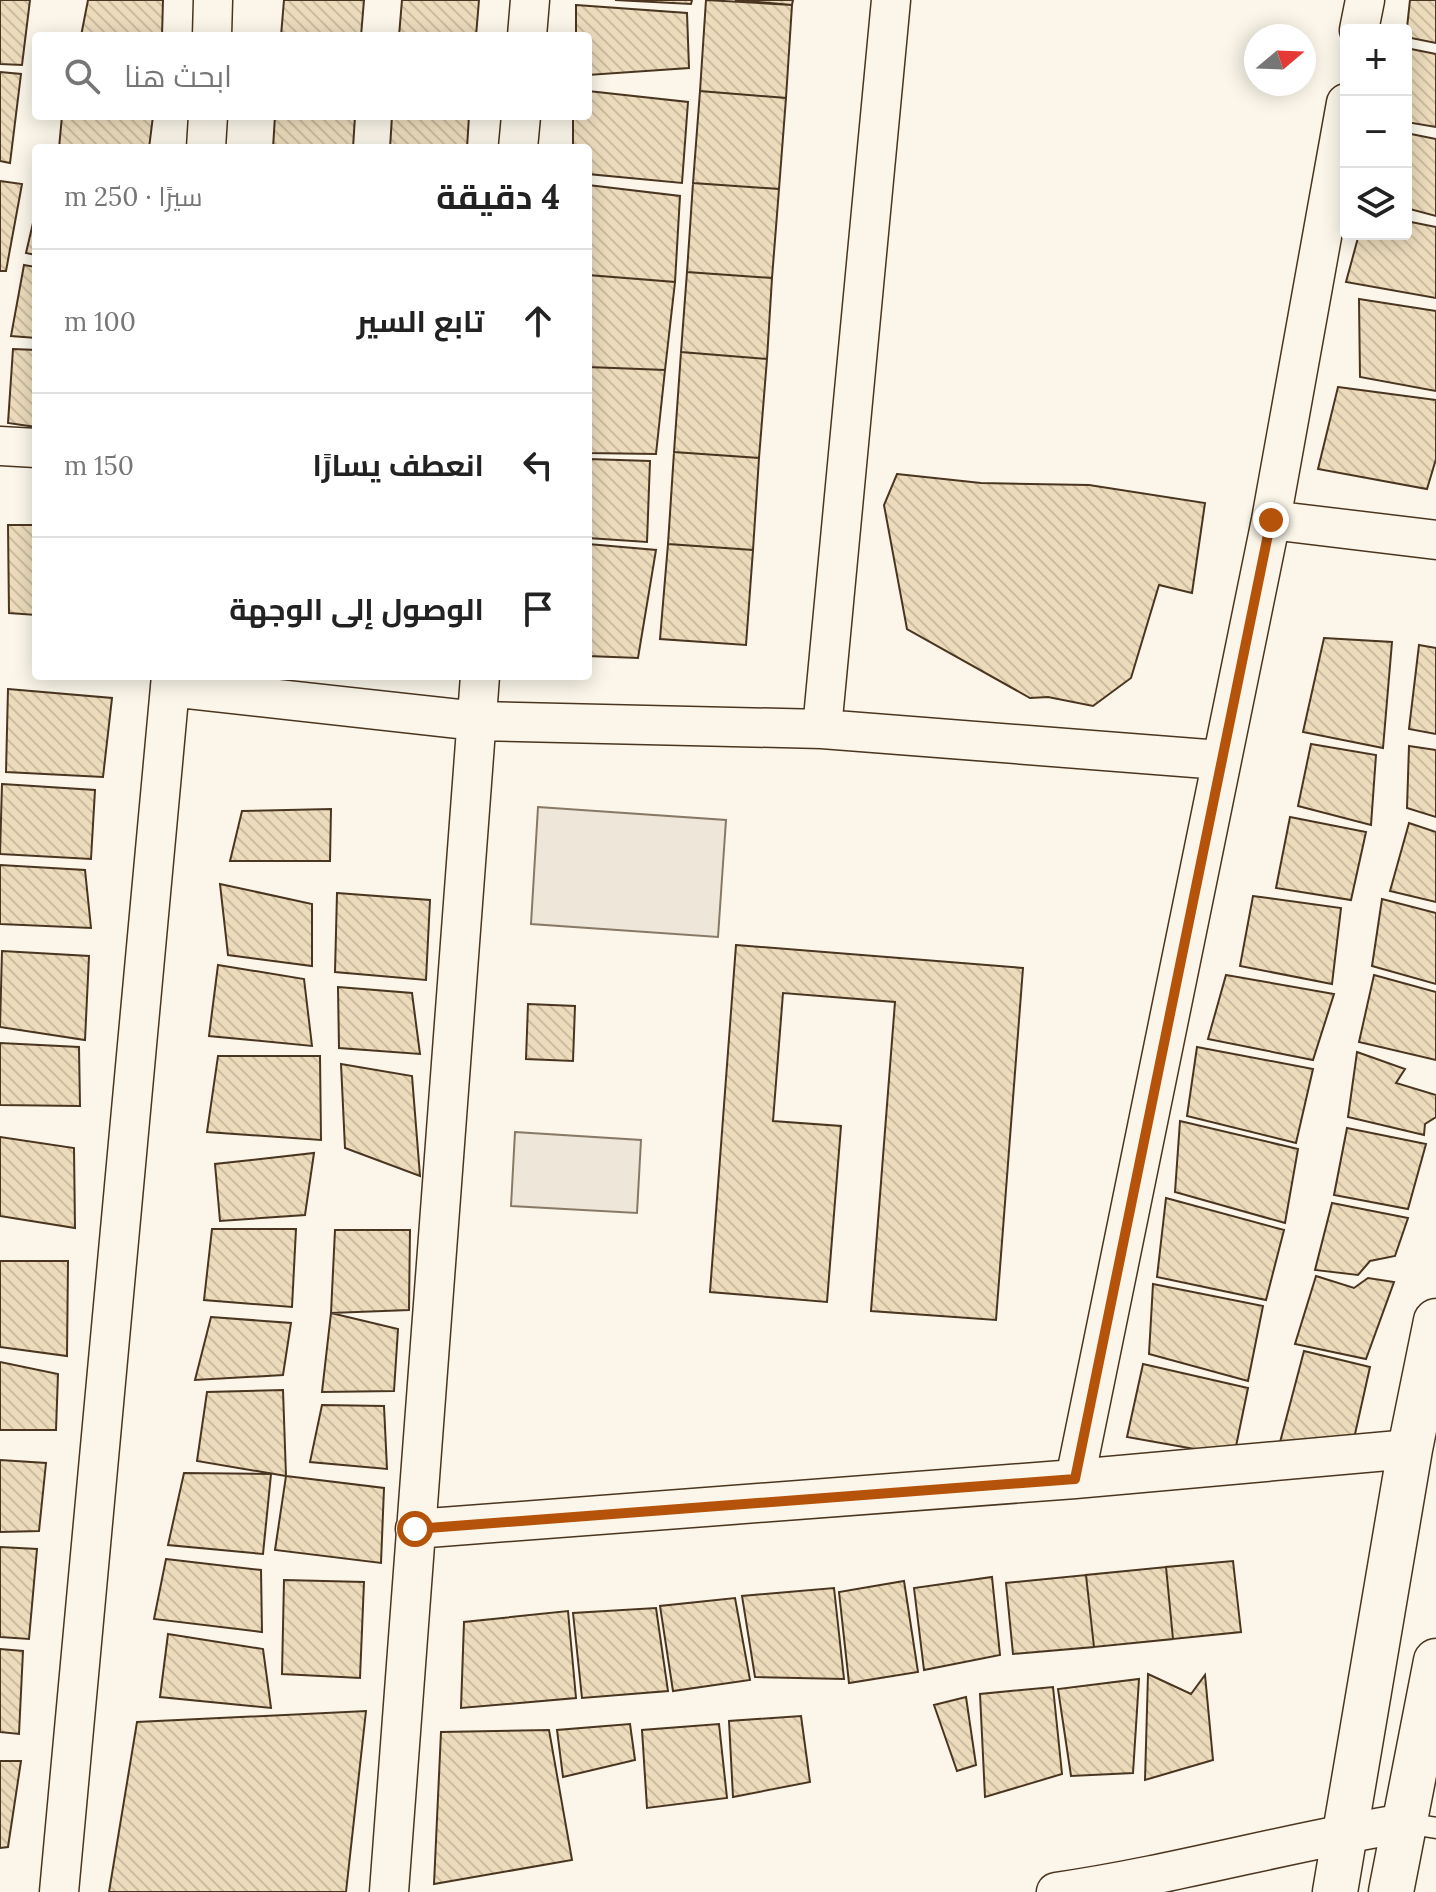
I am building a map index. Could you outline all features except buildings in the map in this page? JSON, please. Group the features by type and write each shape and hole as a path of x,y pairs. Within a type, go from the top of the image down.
{"street":[{"path":"212,32 213,0"},
{"path":"527,32 530,0"},
{"path":"822,729 891,0"},
{"path":"1360,24 1365,0"},
{"path":"206,144 208,120"},
{"path":"518,144 521,120"},
{"path":"1075,1479 1271,520 1340,136"},
{"path":"0,446 32,448"},
{"path":"1271,520 1436,540"},
{"path":"389,1892 480,680"},
{"path":"59,1892 171,681 477,721 822,729 1220,760"},
{"path":"1335,1892 1410,1449 1436,1321"},
{"path":"415,1529 1075,1479 1410,1449"},
{"path":"1391,1892 1420,1826 1436,1661"},
{"path":"1056,1892 1129,1887 1344,1832 1420,1826"}],"shaded area":[{"path":"538,807 726,820 718,937 531,924"},
{"path":"515,1132 641,1140 637,1213 511,1206"}],"route":[{"path":"415,1529 1075,1479 1271,520"}]}
